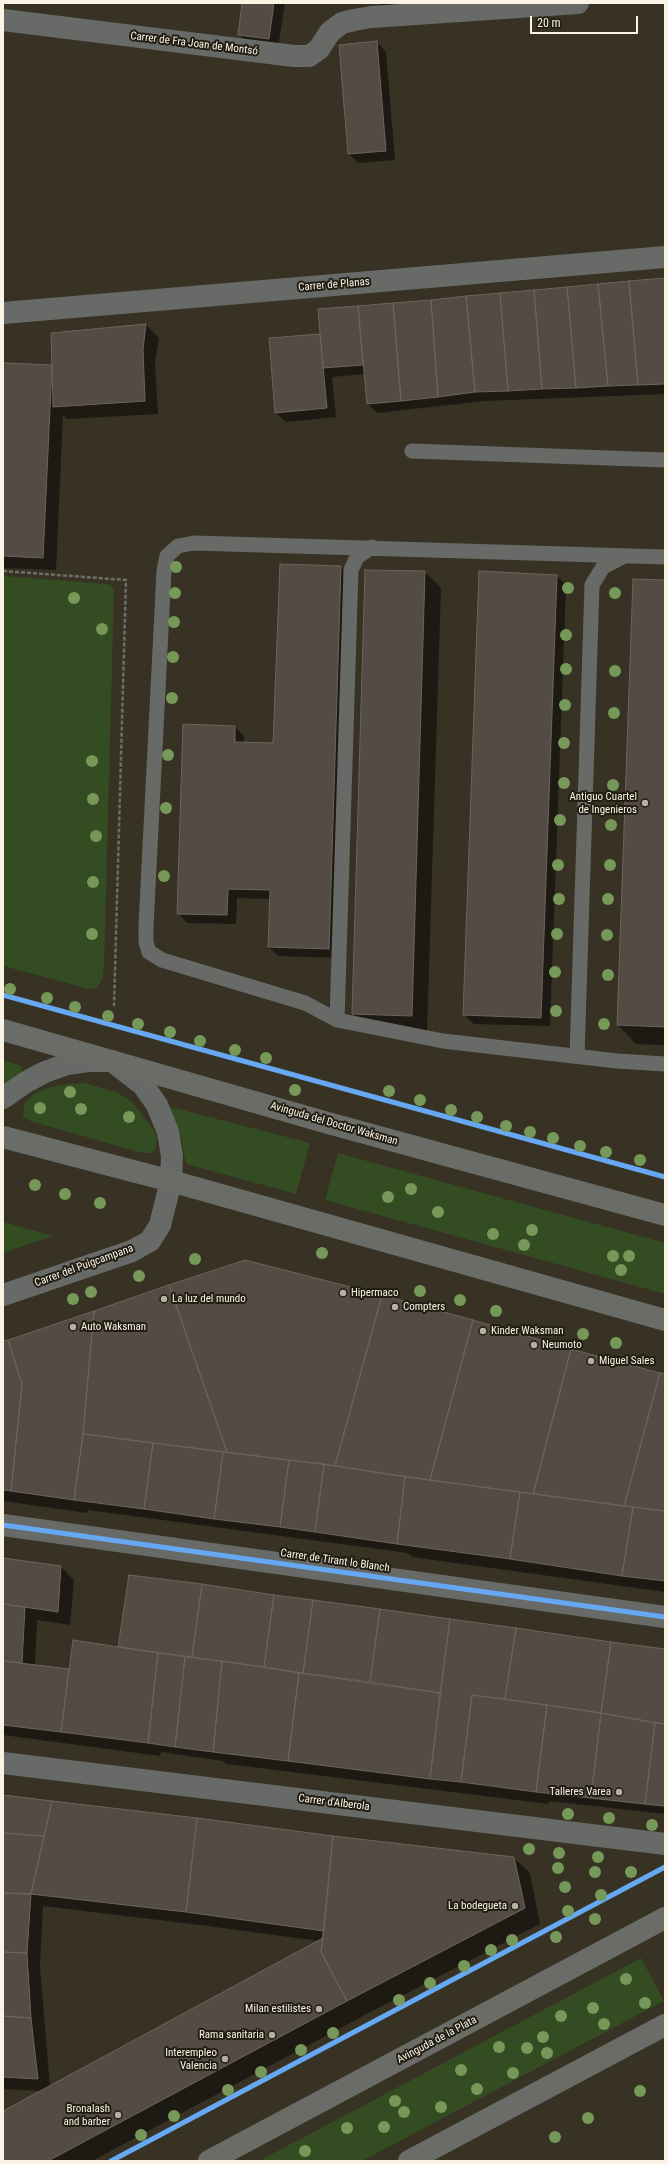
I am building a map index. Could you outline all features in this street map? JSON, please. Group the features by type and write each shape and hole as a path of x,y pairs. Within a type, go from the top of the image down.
{"main road":[{"name":"Avinguda del Doctor Waksman","path":"3,1030 328,1123 665,1215"},
{"path":"3,1137 171,1181 665,1320"},
{"name":"Avinguda de la Plata","path":"209,2161 665,1918"},
{"path":"409,2161 665,2025"}],"street":[{"path":"359,13 578,3"},
{"name":"Carrer de Fra Joan de Montsó","path":"3,20 286,55 309,56 319,49 330,32 359,13"},
{"name":"Carrer de Planas","path":"3,313 665,257"},
{"path":"3,1098 45,1072 67,1064 88,1061 112,1061"},
{"name":"Carrer del Puigcampana","path":"3,1295 132,1251 150,1241 160,1225 171,1181 172,1156 168,1132 157,1105 143,1085 112,1061"},
{"name":"Carrer de Tirant lo Blanch","path":"3,1524 665,1617"},
{"name":"Carrer d'Alberola","path":"3,1763 665,1844"}],"lane":[{"path":"412,451 665,460"},
{"path":"665,557 194,543 178,546 167,556 164,571 146,926 146,942 149,952 162,960 305,1002 337,1020 443,1041 617,1061 665,1064"},
{"path":"337,1020 351,570 357,557 372,548"},
{"path":"577,1056 592,585 603,567 625,556"}],"path":[{"path":"3,571 126,580 114,1006"}],"green space":[{"path":"3,576 106,584 111,585 114,590 104,968 102,980 97,988 89,989 3,966"},
{"path":"3,1060 22,1066 22,1071 3,1086"},
{"path":"85,1083 118,1093 132,1102 153,1129 157,1138 155,1150 150,1153 143,1153 30,1121 23,1116 24,1104 34,1094 47,1088 67,1084"},
{"path":"171,1107 310,1143 296,1194 186,1164 181,1138 169,1110"},
{"path":"338,1153 665,1243 665,1294 325,1200"},
{"path":"3,1222 53,1236 3,1253"},
{"path":"641,1958 664,2001 362,2161 259,2161"}],"building":[{"path":"242,3 274,3 269,39 238,35"},
{"path":"377,41 386,151 348,154 339,45"},
{"path":"665,278 665,384 638,385 629,281"},
{"path":"629,281 638,385 608,386 598,284"},
{"path":"598,284 608,386 576,388 567,287"},
{"path":"567,287 576,388 542,389 534,290"},
{"path":"534,290 542,389 508,391 500,293"},
{"path":"500,293 508,391 475,392 466,296"},
{"path":"466,296 475,392 438,397 431,300"},
{"path":"431,300 438,397 401,401 393,303"},
{"path":"393,303 401,401 367,404 358,306"},
{"path":"358,306 363,365 323,368 318,309"},
{"path":"146,324 143,349 145,401 53,407 51,333"},
{"path":"320,334 327,408 275,413 269,338"},
{"path":"3,363 52,365 43,558 3,556"},
{"path":"280,564 341,566 329,949 268,947 270,890 228,889 227,915 177,914 183,724 235,726 235,742 273,743"},
{"path":"365,570 425,571 412,1016 352,1014"},
{"path":"479,571 557,575 541,1018 463,1015"},
{"name":"Antiguo Cuartel de Ingenieros","path":"633,579 665,580 665,1027 617,1025"},
{"path":"245,1260 382,1295 335,1466 227,1452 169,1285"},
{"path":"169,1285 227,1452 83,1434 94,1311"},
{"path":"382,1295 473,1320 430,1480 335,1466"},
{"path":"94,1311 83,1434 74,1500 11,1491 22,1384 8,1340"},
{"path":"473,1320 571,1349 533,1494 430,1480"},
{"path":"8,1340 22,1384 11,1491 3,1490 3,1341"},
{"path":"571,1349 660,1373 624,1506 533,1494"},
{"path":"660,1373 665,1374 665,1511 624,1506"},
{"path":"83,1434 153,1443 144,1509 74,1500"},
{"path":"153,1443 223,1452 214,1519 144,1509"},
{"path":"223,1452 289,1460 280,1527 214,1519"},
{"path":"289,1460 324,1464 315,1532 280,1527"},
{"path":"324,1464 405,1477 397,1544 315,1532"},
{"path":"405,1477 520,1492 510,1559 397,1544"},
{"path":"520,1492 633,1507 622,1576 510,1559"},
{"path":"633,1507 665,1511 665,1581 622,1576"},
{"path":"3,1558 61,1566 58,1612 3,1604"},
{"path":"129,1575 202,1584 192,1657 118,1647"},
{"path":"202,1584 274,1595 264,1667 192,1657"},
{"path":"274,1595 313,1600 303,1673 264,1667"},
{"path":"313,1600 380,1609 370,1682 303,1673"},
{"path":"3,1604 25,1607 22,1663 3,1661"},
{"path":"380,1609 450,1619 440,1693 370,1682"},
{"path":"450,1619 516,1628 505,1699 472,1695 461,1782 430,1779"},
{"path":"516,1628 611,1642 601,1713 505,1699"},
{"path":"73,1640 158,1653 148,1743 61,1732"},
{"path":"611,1642 665,1649 665,1724 601,1713"},
{"path":"158,1653 185,1657 175,1747 148,1743"},
{"path":"185,1657 222,1661 213,1752 175,1747"},
{"path":"3,1661 69,1669 61,1732 3,1725"},
{"path":"222,1661 299,1673 288,1761 213,1752"},
{"path":"299,1673 440,1693 430,1779 288,1761"},
{"path":"472,1695 547,1705 536,1792 461,1782"},
{"path":"547,1705 601,1713 591,1798 536,1792"},
{"path":"601,1713 655,1723 645,1804 591,1798"},
{"path":"655,1723 665,1724 665,1806 645,1804"},
{"path":"3,1795 52,1801 44,1836 3,1833"},
{"path":"52,1801 197,1818 186,1912 31,1894"},
{"path":"197,1818 333,1836 324,1931 186,1912"},
{"path":"3,1833 44,1836 31,1894 3,1893"},
{"path":"333,1836 514,1857 525,1908 347,2001 321,1952"},
{"path":"3,1893 31,1894 27,1953 3,1952"},
{"path":"323,1938 321,1952 347,2001 48,2161 3,2161 3,2116 5,2110"},
{"path":"3,1952 27,1953 31,2018 3,2016"},
{"path":"3,2016 31,2018 38,2079 3,2077"}],"cycle path":[{"path":"3,995 665,1177"},
{"path":"3,1525 665,1617"},
{"path":"111,2161 665,1867"}],"place":[{"name":"Antiguo Cuartel de Ingenieros","path":"645,803"},
{"name":"Hipermaco","path":"343,1293"},
{"name":"La luz del mundo","path":"164,1299"},
{"name":"Compters","path":"395,1307"},
{"name":"Auto Waksman","path":"73,1327"},
{"name":"Kinder Waksman","path":"483,1331"},
{"name":"Neumoto","path":"534,1345"},
{"name":"Miguel Sales","path":"591,1361"},
{"name":"Talleres Varea","path":"619,1792"},
{"name":"La bodegueta","path":"515,1906"},
{"name":"Milan estilistes","path":"319,2009"},
{"name":"Rama sanitaria","path":"272,2035"},
{"name":"Interempleo Valencia","path":"225,2059"},
{"name":"Bronalash and barber","path":"118,2115"}]}
